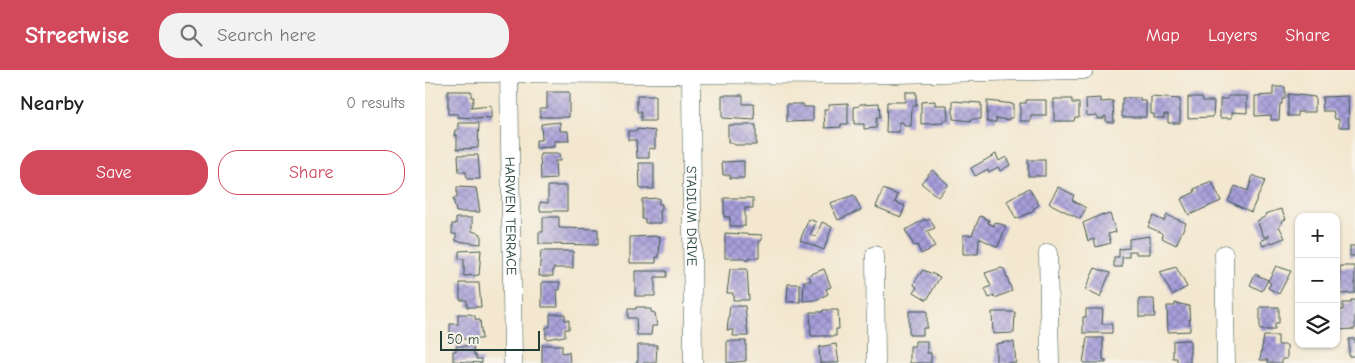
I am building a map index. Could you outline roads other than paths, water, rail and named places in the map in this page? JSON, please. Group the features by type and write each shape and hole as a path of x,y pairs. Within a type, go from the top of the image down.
{"street":[{"path":"425,72 691,72 848,76 1084,70"},
{"name":"HARWEN TERRACE","path":"509,72 513,363"},
{"name":"STADIUM DRIVE","path":"691,72 693,363"},
{"path":"1048,253 1050,363"},
{"path":"1224,254 1226,363"},
{"path":"875,255 876,363"}]}
